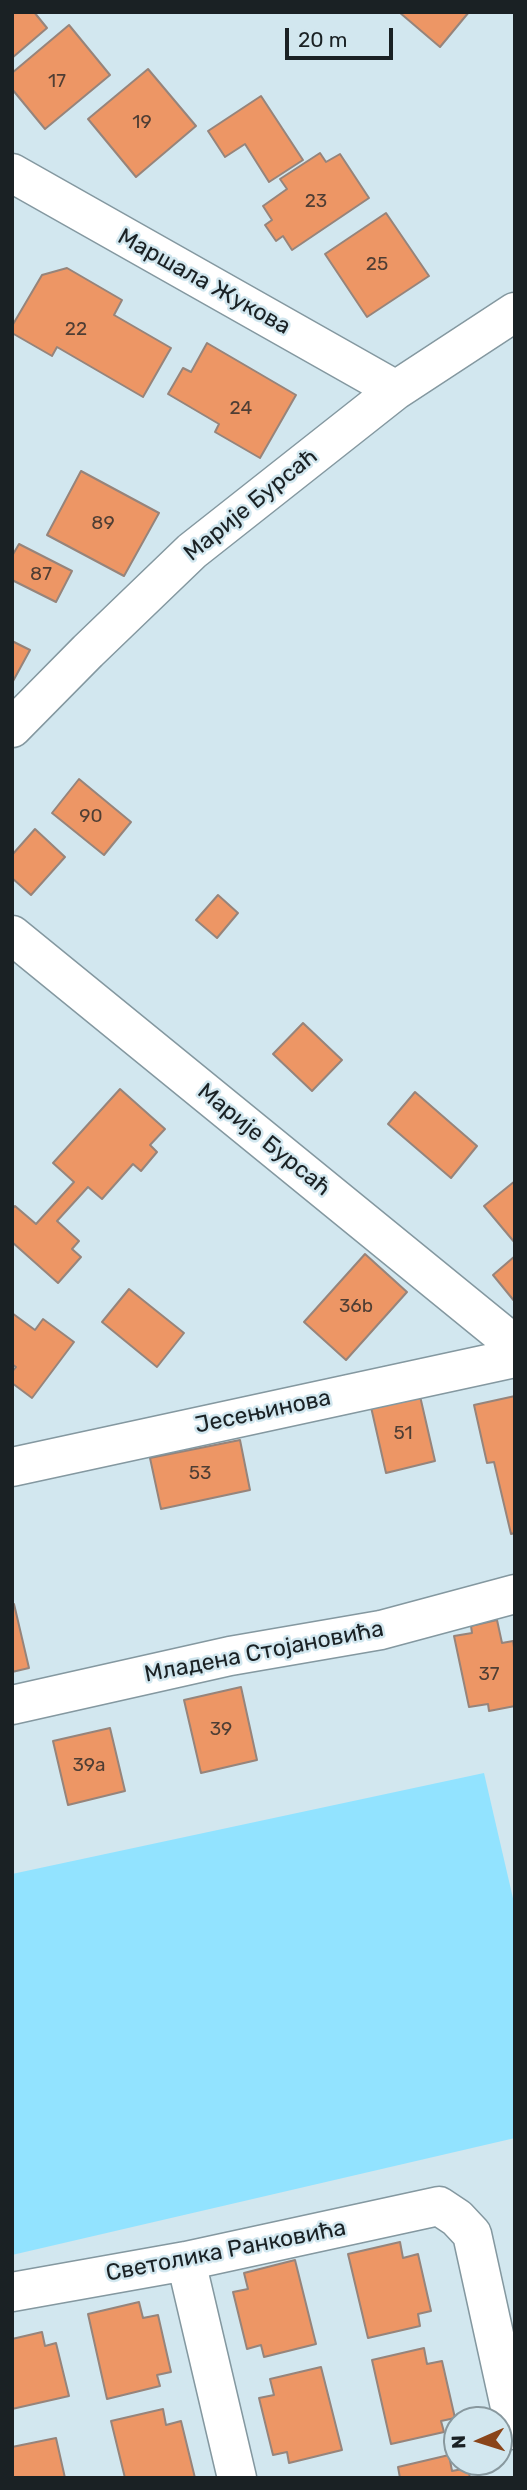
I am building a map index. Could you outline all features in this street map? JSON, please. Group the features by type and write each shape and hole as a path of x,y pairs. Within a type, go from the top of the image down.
{"street":[{"name":"Маршала Жукова","path":"12,173 396,390"},
{"name":"Марије Бурсаћ","path":"12,728 191,551 396,390 515,312"},
{"name":"Марије Бурсаћ","path":"12,934 515,1345"},
{"name":"Јесењинова","path":"12,1466 515,1358"},
{"name":"Младена Стојановића","path":"12,1705 230,1656 381,1630 515,1594"},
{"name":"Светолика Ранковића","path":"12,2292 186,2261 439,2206 457,2218 472,2234 515,2430"},
{"path":"186,2261 237,2478"}],"shaded area":[{"path":"484,1773 515,1907 515,2138 12,2255 12,1874"}],"building":[{"path":"12,12 34,12 47,28 12,58"},
{"path":"399,12 469,12 440,47"},
{"path":"69,25 110,75 45,129 12,89 12,73"},
{"path":"148,69 196,126 136,177 88,119"},
{"path":"261,96 303,160 269,182 245,144 225,157 208,131"},
{"path":"320,153 326,162 340,154 369,198 292,250 283,236 276,241 265,225 272,220 263,206 287,189 280,179"},
{"path":"386,213 429,276 367,317 325,254"},
{"path":"67,268 122,300 114,315 171,348 143,397 57,347 52,356 12,333 12,326 42,275"},
{"path":"207,343 296,395 260,458 215,432 219,424 168,394 183,368 191,372"},
{"path":"81,471 159,513 124,576 47,535"},
{"path":"19,544 72,571 56,602 12,580 12,556"},
{"path":"12,641 30,650 12,683"},
{"path":"79,779 131,822 104,855 52,813"},
{"path":"35,829 65,857 31,895 12,878 12,855"},
{"path":"218,895 238,913 217,938 196,920"},
{"path":"303,1023 342,1060 312,1091 273,1054"},
{"path":"120,1089 165,1129 150,1145 157,1152 141,1171 133,1164 102,1199 88,1187 57,1221 79,1241 72,1249 81,1257 58,1283 12,1242 12,1209 15,1206 36,1224 74,1182 53,1163"},
{"path":"415,1092 477,1146 451,1178 388,1124"},
{"path":"515,1181 515,1243 484,1206"},
{"path":"365,1254 407,1292 346,1360 304,1322"},
{"path":"515,1256 515,1302 493,1275"},
{"path":"129,1289 184,1333 157,1367 102,1322"},
{"path":"12,1313 35,1330 43,1319 74,1342 32,1398 12,1383 12,1372 16,1367 12,1364"},
{"path":"420,1396 435,1461 386,1473 371,1407"},
{"path":"515,1396 515,1533 511,1534 494,1462 487,1463 474,1405"},
{"path":"240,1440 250,1490 161,1509 150,1458"},
{"path":"14,1604 29,1668 12,1672 12,1605"},
{"path":"497,1620 502,1643 513,1641 515,1706 489,1711 488,1704 469,1707 454,1636 472,1633 471,1626"},
{"path":"241,1687 257,1760 201,1773 184,1700"},
{"path":"110,1728 125,1791 68,1805 53,1741"},
{"path":"400,2242 403,2258 418,2254 431,2311 418,2314 420,2326 368,2338 348,2254"},
{"path":"295,2260 316,2344 264,2357 261,2345 247,2349 233,2292 248,2289 244,2273"},
{"path":"139,2302 143,2318 158,2315 171,2372 157,2375 160,2386 107,2399 88,2314"},
{"path":"42,2332 45,2346 56,2343 69,2396 12,2409 12,2339"},
{"path":"424,2348 427,2364 442,2361 452,2406 443,2406 443,2432 391,2444 372,2360"},
{"path":"321,2367 342,2450 289,2463 287,2452 273,2455 259,2398 274,2395 270,2379"},
{"path":"163,2409 166,2425 181,2421 195,2478 125,2478 111,2421"},
{"path":"56,2438 65,2478 12,2478 12,2447"},
{"path":"443,2456 443,2476 470,2478 400,2478 398,2467"}]}
